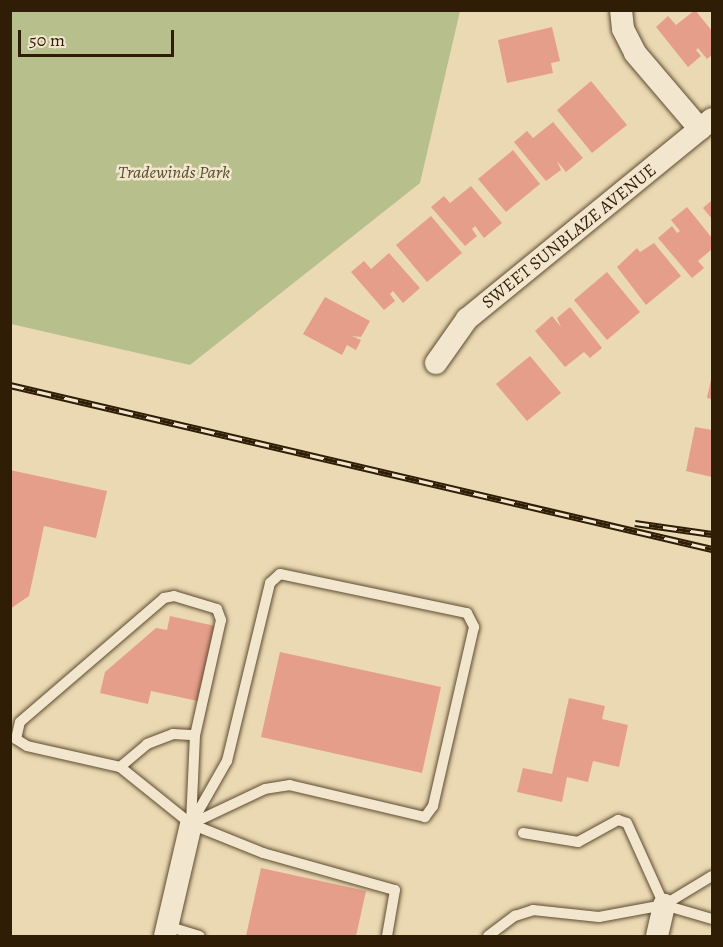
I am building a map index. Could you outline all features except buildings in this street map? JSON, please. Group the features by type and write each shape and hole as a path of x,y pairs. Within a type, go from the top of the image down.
{"street":[{"path":"621,10 623,29 635,53 706,124"},
{"name":"SWEET SUNBLAZE AVENUE","path":"436,363 468,319 706,124"},
{"path":"166,931 191,824"},
{"path":"657,936 664,905"}],"lane":[{"path":"280,574 467,613 474,627 433,806 425,817 290,785 265,789 191,824 227,760 270,583 280,574"},
{"path":"191,824 195,735 221,620 217,609 174,596 164,598 20,722 16,739 27,746 120,767 191,824 262,853 395,890 387,936"},
{"path":"120,767 147,744 173,734 195,735"},
{"path":"523,833 578,842 618,820 627,823 664,905 712,919"},
{"path":"488,936 516,916 533,910 599,917 664,905 712,876"},
{"path":"166,931 199,936"}],"green space":[{"name":"Tradewinds Park","path":"11,10 460,11 420,183 190,365 11,324"}],"railway":[{"path":"10,385 712,549"},
{"path":"635,523 712,534"}]}
